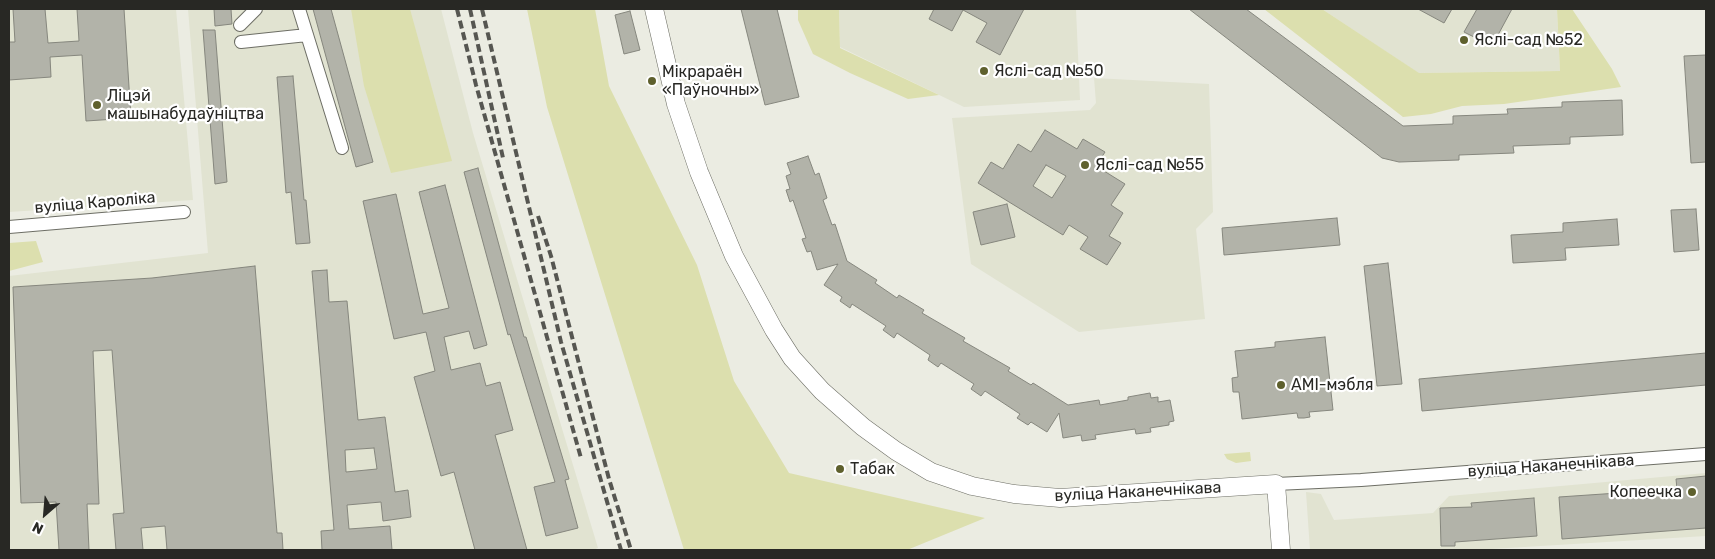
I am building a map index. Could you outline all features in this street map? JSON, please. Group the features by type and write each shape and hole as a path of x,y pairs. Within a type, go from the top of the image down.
{"main road":[{"name":"вуліца Наканечнікава","path":"654,9 676,104 699,172 734,256 774,330 792,358 822,391 863,427 896,451 931,472 972,486 1014,494 1060,498 1276,484"},
{"path":"1276,484 1281,550"}],"street":[{"path":"240,25 256,9"},
{"path":"299,9 342,148"},
{"path":"241,42 307,35"},
{"name":"вуліца Кароліка","path":"9,227 184,212"},
{"name":"вуліца Наканечнікава","path":"1276,484 1371,480 1706,454"}],"shaded area":[{"name":"Ліцэй машынабудаўніцтва","path":"9,9 176,9 193,200 9,212"},
{"path":"188,9 441,9 473,133 598,548 593,550 9,550 9,276 208,253"},
{"name":"Яслі-сад №50","path":"839,9 1076,9 1080,100 964,107 840,47"},
{"name":"Яслі-сад №52","path":"1322,9 1557,9 1560,71 1418,73"},
{"name":"Яслі-сад №55","path":"1094,78 1209,84 1213,212 1196,229 1205,319 1079,332 971,264 952,118 1090,110 1096,103"},
{"path":"1706,473 1706,536 1475,550 1310,550 1306,492 1321,494 1334,520 1433,513 1449,496"}],"green space":[{"path":"351,9 410,9 452,161 391,173 364,86"},
{"path":"527,9 595,9 609,86 697,265 734,381 789,473 985,518 907,550 684,550 547,107"},
{"path":"798,9 839,9 840,48 939,95 908,99 813,54 798,20"},
{"path":"1264,9 1322,9 1419,73 1560,71 1557,9 1572,9 1612,69 1621,87 1504,104 1462,106 1431,114 1403,117"},
{"path":"36,241 43,262 9,271 9,243"},
{"path":"1250,452 1251,461 1236,463 1227,459 1224,454"}],"building":[{"path":"13,9 45,9 48,43 79,41 77,9 124,9 131,118 86,121 82,55 50,57 51,77 9,80 9,42 15,42"},
{"path":"214,9 231,9 232,24 215,26"},
{"path":"313,9 331,9 373,162 356,167"},
{"path":"741,9 777,9 799,97 765,105"},
{"path":"934,9 1024,9 1000,55 976,42 987,23 963,10 952,31 929,19"},
{"path":"1189,9 1246,9 1403,126 1453,124 1453,116 1508,114 1507,109 1562,107 1562,102 1622,100 1623,135 1570,137 1570,144 1513,146 1514,153 1459,155 1459,160 1399,162 1382,158"},
{"path":"1418,9 1452,9 1444,23"},
{"path":"1477,9 1512,9 1492,46 1464,32"},
{"path":"630,11 640,50 624,54 615,15"},
{"path":"203,30 215,30 227,182 215,184"},
{"path":"1706,55 1706,162 1691,163 1684,56"},
{"path":"293,76 304,200 306,200 310,243 296,244 291,192 286,193 277,77"},
{"path":"1045,130 1077,149 1083,139 1105,152 1096,166 1125,184 1111,205 1123,213 1109,236 1121,243 1107,265 1080,249 1088,237 1069,225 1063,235 978,183 991,162 1003,169 1018,144 1031,152","holes":["1046,165 1066,176 1052,198 1033,186"]},
{"path":"808,156 815,175 819,173 827,198 823,200 832,225 835,224 847,261 877,280 875,283 897,298 899,295 924,310 922,313 965,338 963,341 1010,368 1008,371 1031,385 1033,383 1068,405 1099,400 1100,405 1128,400 1128,397 1150,393 1151,398 1158,397 1158,402 1170,400 1174,421 1169,422 1169,425 1150,428 1151,432 1136,434 1135,429 1095,435 1096,439 1082,441 1081,435 1063,438 1059,413 1047,432 1031,422 1028,425 1017,418 1020,414 985,391 981,396 971,389 974,384 941,363 938,367 928,360 930,355 897,333 894,338 883,330 886,326 852,304 850,308 840,301 842,297 824,285 838,264 817,270 811,251 807,252 802,239 806,238 793,200 790,202 786,190 790,189 786,176 791,174 787,163"},
{"path":"478,168 524,337 526,337 569,479 565,480 578,528 546,536 534,487 555,482 510,334 508,335 464,172"},
{"path":"445,185 487,345 474,349 469,331 444,337 451,370 480,363 486,386 500,382 513,430 495,435 527,550 475,550 454,472 441,476 414,377 435,371 426,332 394,339 363,201 396,194 423,314 449,308 419,192"},
{"path":"1007,204 1015,237 981,245 973,212"},
{"path":"1696,209 1699,250 1674,252 1671,210"},
{"path":"1337,218 1340,245 1224,255 1222,228"},
{"path":"1617,219 1619,245 1565,248 1566,260 1513,263 1511,235 1563,232 1563,223"},
{"path":"1388,263 1402,384 1377,386 1364,266"},
{"path":"255,266 277,533 282,533 283,550 167,550 165,526 141,528 143,550 116,550 113,514 124,513 112,350 93,351 99,504 87,504 89,550 59,550 56,502 21,503 13,287 152,278"},
{"path":"327,270 329,302 347,301 358,420 385,417 395,492 408,490 411,517 383,521 381,502 347,505 349,529 390,526 392,550 322,550 321,531 334,530 312,271","holes":["374,448 377,469 346,472 345,450"]},
{"name":"AMI-мэбля","path":"1325,337 1333,410 1309,412 1310,417 1304,418 1298,418 1297,413 1242,419 1239,392 1233,392 1232,378 1238,377 1235,351 1275,347 1275,342"},
{"path":"1706,353 1706,385 1422,411 1419,379"},
{"path":"1706,476 1706,528 1562,539 1559,497 1677,489 1676,479"},
{"path":"1534,498 1537,536 1455,542 1455,546 1441,546 1440,508 1472,507 1471,503"}],"railway":[{"path":"457,9 476,85 581,458"},
{"path":"470,9 503,158"},
{"path":"482,9 561,342 621,550"},
{"path":"538,216 551,256 609,479 631,550"}],"place":[{"name":"Яслі-сад №52","path":"1464,40"},
{"name":"Яслі-сад №50","path":"984,71"},
{"name":"Мікрараён «Паўночны»","path":"652,81"},
{"name":"Ліцэй машынабудаўніцтва","path":"97,105"},
{"name":"Яслі-сад №55","path":"1085,165"},
{"name":"AMI-мэбля","path":"1281,385"},
{"name":"Табак","path":"840,469"},
{"name":"Копеечка","path":"1692,492"}]}
